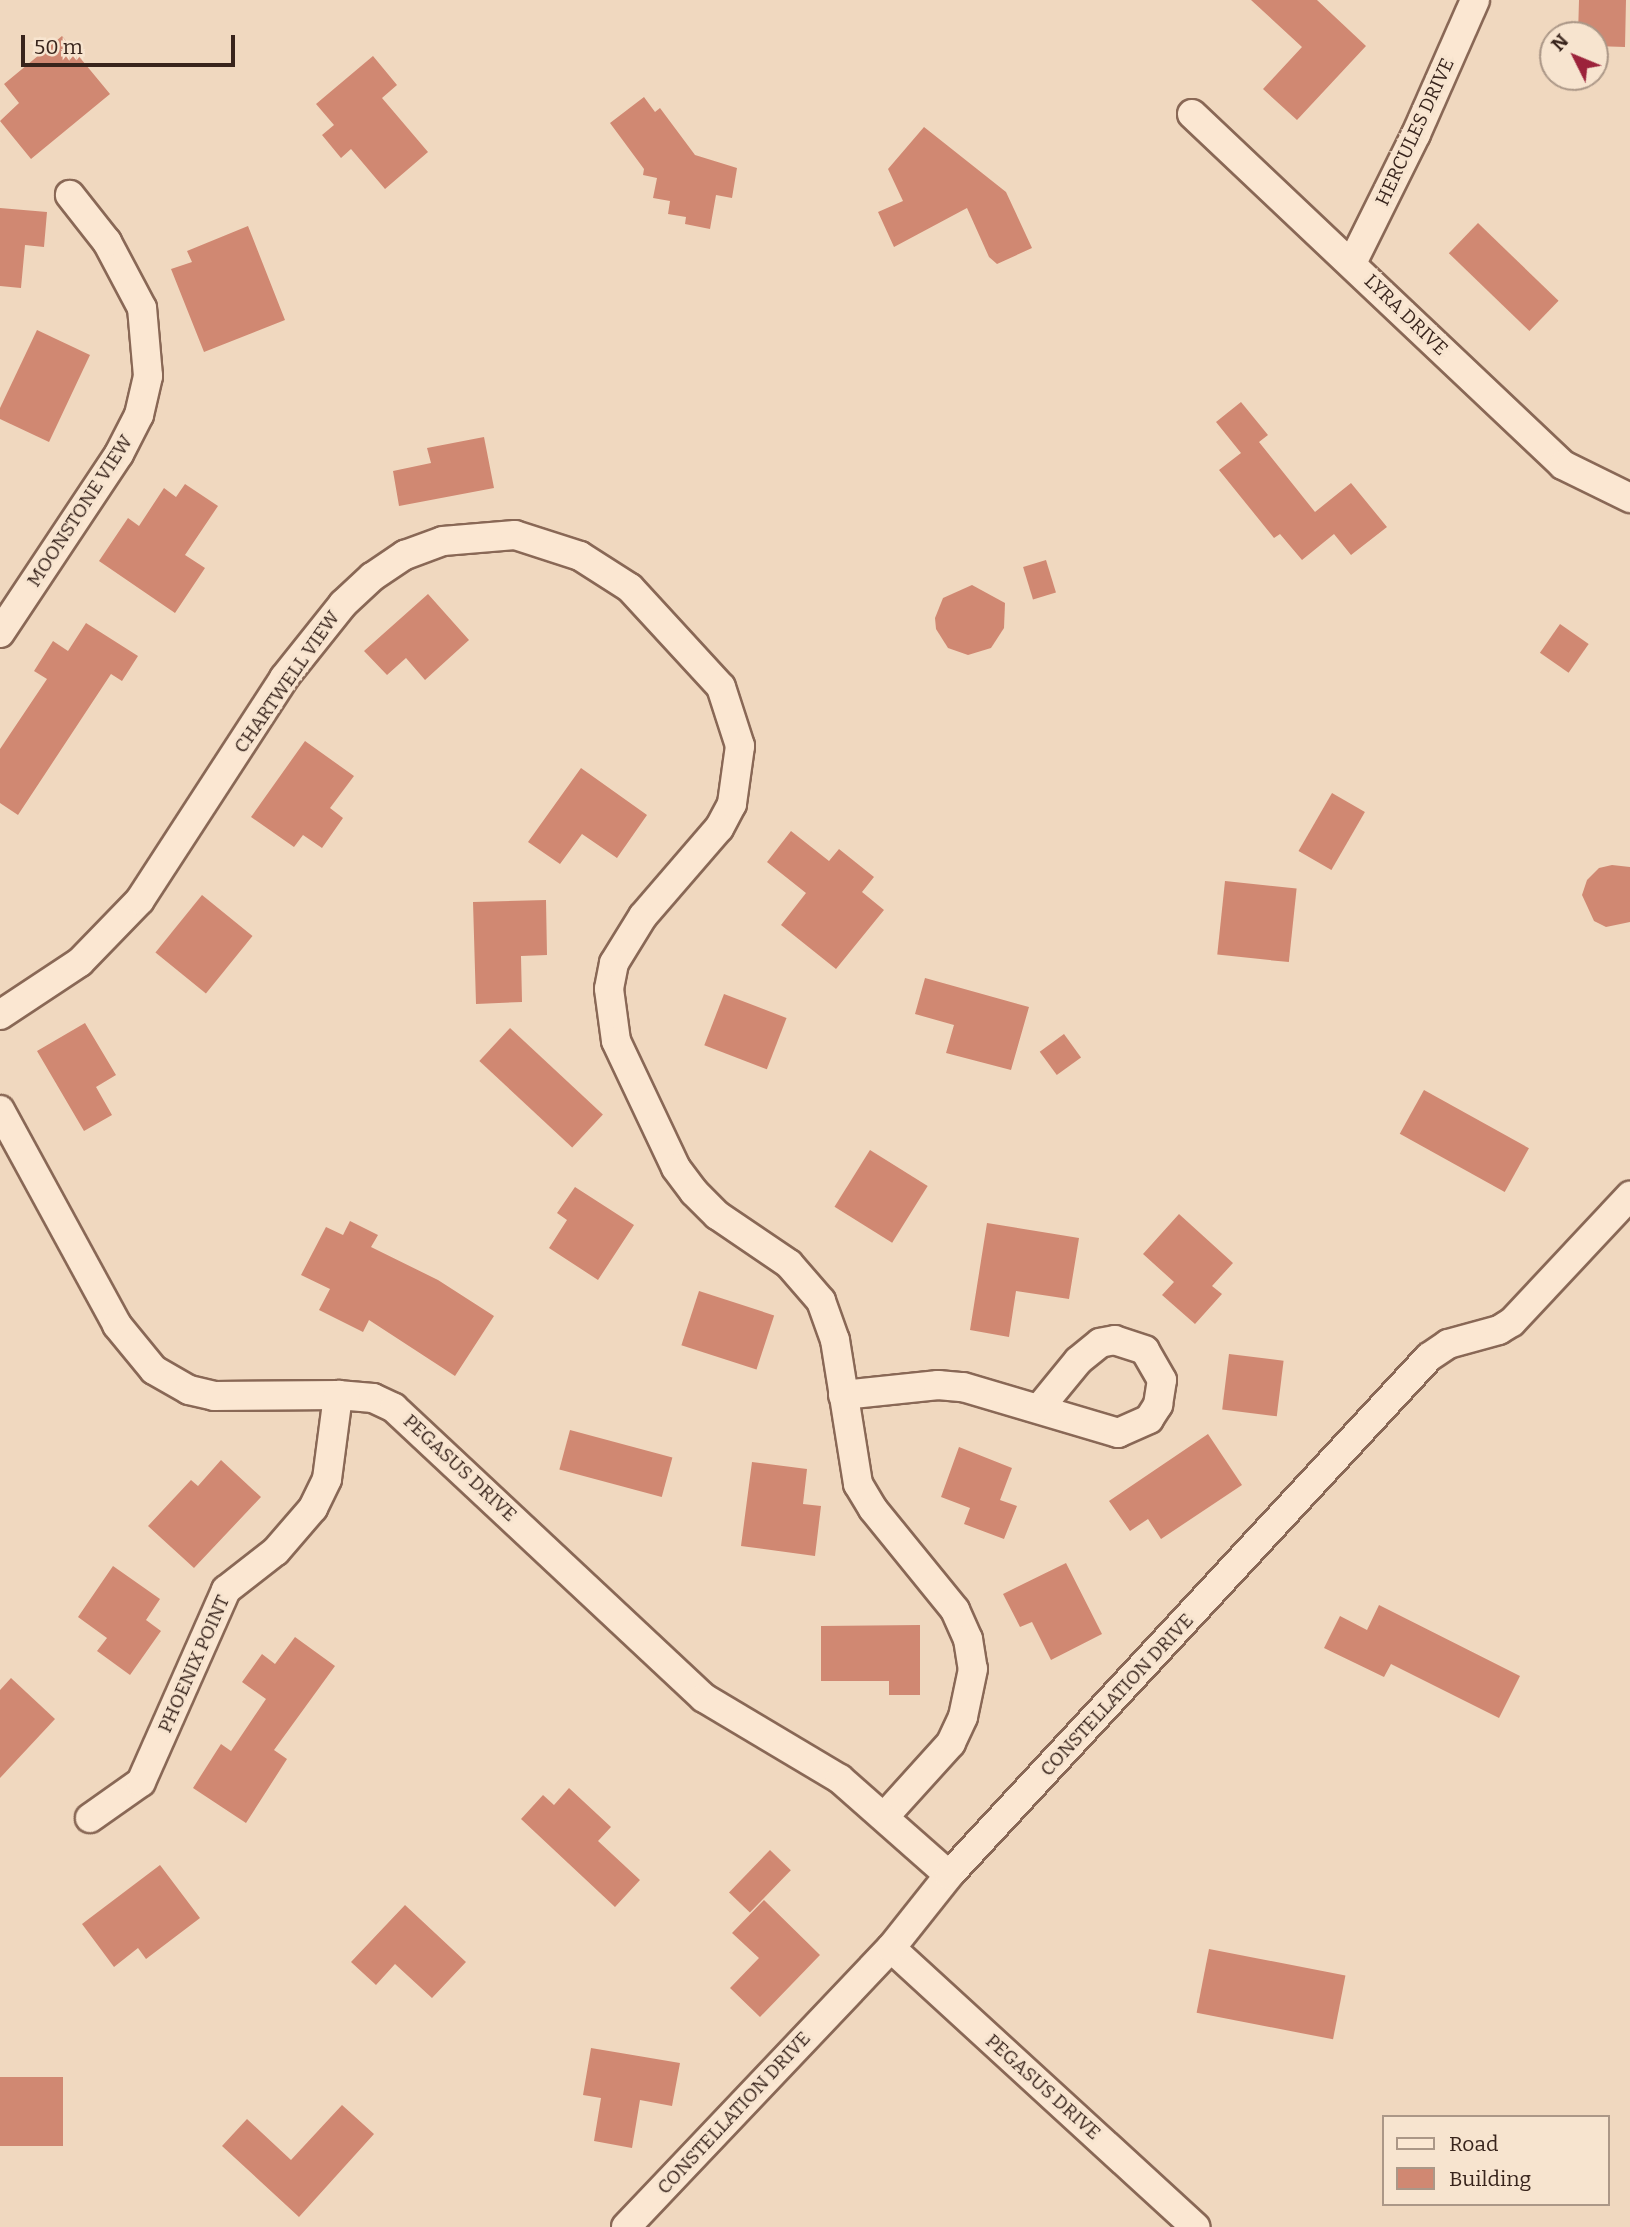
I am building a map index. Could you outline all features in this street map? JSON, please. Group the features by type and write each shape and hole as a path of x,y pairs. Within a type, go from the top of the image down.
{"street":[{"name":"HERCULES DRIVE","path":"1352,263 1416,134 1475,0"},
{"name":"LYRA DRIVE","path":"1192,114 1563,465 1630,498"},
{"name":"MOONSTONE VIEW","path":"0,633 119,454 139,415 148,376 142,308 107,242 69,195"},
{"name":"CHARTWELL VIEW","path":"0,1015 80,962 140,900 284,678 342,604 372,578 405,555 443,541 480,535 515,535 580,556 630,589 721,687 740,746 732,804 719,828 643,915 614,964 609,989 616,1041 676,1168 694,1192 717,1215 789,1264 821,1301 831,1321 858,1484 873,1510 956,1610 968,1639 973,1669 970,1695 951,1743 886,1815"},
{"name":"PEGASUS DRIVE","path":"0,1110 117,1325 154,1370 171,1382 214,1396 338,1395 373,1398 411,1420 704,1698 821,1765 886,1815 949,1875"},
{"name":"CONSTELLATION DRIVE","path":"626,2227 891,1948 949,1875 1429,1357 1448,1344 1499,1330 1512,1322 1630,1196"},
{"path":"843,1395 938,1385 1041,1406"},
{"name":"PHOENIX POINT","path":"90,1818 141,1782 226,1590 276,1551 313,1508 327,1479 338,1395"},
{"name":"PEGASUS DRIVE","path":"891,1948 1196,2227"}],"building":[{"path":"1251,0 1317,0 1366,46 1297,120 1263,89 1302,47"},
{"path":"1579,0 1626,0 1625,47 1609,46 1609,21 1578,21"},
{"path":"62,36 110,94 31,159 0,121 19,103 4,84"},
{"path":"373,56 397,85 382,98 428,152 385,189 351,149 341,158 322,135 334,125 316,104"},
{"path":"644,97 655,112 660,108 695,155 737,168 732,198 716,195 710,229 685,224 686,217 668,214 670,201 653,198 657,178 643,175 644,169 610,123"},
{"path":"924,127 1006,192 1032,248 997,264 989,257 967,208 894,247 878,212 903,201 888,169"},
{"path":"0,208 47,212 44,247 25,245 21,288 0,286"},
{"path":"1478,223 1559,301 1529,331 1449,253"},
{"path":"248,226 285,320 204,352 171,269 192,262 187,251"},
{"path":"37,330 90,355 49,442 0,419 0,408"},
{"path":"1241,402 1268,435 1259,442 1315,512 1351,483 1387,527 1351,555 1334,534 1302,560 1280,534 1274,538 1219,470 1241,453 1216,422"},
{"path":"484,437 494,488 399,506 393,471 431,463 427,448"},
{"path":"185,484 218,506 185,555 205,568 175,613 99,561 128,518 139,526 164,488 176,497"},
{"path":"1046,560 1056,593 1033,600 1023,567"},
{"path":"972,585 1005,603 1004,628 991,648 968,655 948,648 936,629 935,618 943,598"},
{"path":"428,594 469,640 425,680 406,658 387,675 364,651"},
{"path":"86,623 138,656 122,681 111,674 18,815 0,803 0,749 47,679 34,671 53,641 68,651"},
{"path":"1560,624 1589,644 1569,673 1540,653"},
{"path":"305,741 354,776 330,808 343,818 322,848 303,835 294,847 251,817"},
{"path":"581,768 647,815 617,858 582,834 560,864 528,842"},
{"path":"1332,793 1365,812 1331,870 1298,851"},
{"path":"791,831 829,861 839,849 874,877 862,892 884,910 836,969 781,925 806,893 767,862"},
{"path":"1612,865 1630,867 1630,922 1606,927 1594,921 1582,895 1587,880 1599,868"},
{"path":"1225,881 1297,889 1289,962 1217,955"},
{"path":"202,895 253,936 206,993 155,953"},
{"path":"546,900 547,955 521,956 522,1002 476,1004 473,902"},
{"path":"925,978 1029,1007 1011,1070 946,1053 954,1025 915,1014"},
{"path":"724,994 787,1018 767,1069 704,1045"},
{"path":"85,1023 116,1075 96,1087 112,1115 84,1131 37,1051"},
{"path":"510,1028 603,1115 572,1148 479,1061"},
{"path":"1064,1034 1081,1057 1057,1075 1040,1052"},
{"path":"1424,1090 1529,1148 1505,1192 1400,1134"},
{"path":"870,1150 928,1186 892,1243 834,1207"},
{"path":"575,1187 634,1225 598,1280 549,1248 567,1220 557,1213"},
{"path":"1179,1214 1233,1263 1212,1286 1222,1294 1195,1324 1162,1295 1174,1282 1143,1254"},
{"path":"350,1221 378,1235 371,1247 438,1280 494,1316 455,1376 369,1320 363,1332 319,1310 330,1289 301,1275 326,1227 343,1235"},
{"path":"987,1223 1079,1238 1069,1299 1016,1291 1009,1337 970,1330"},
{"path":"699,1291 774,1315 757,1370 681,1345"},
{"path":"1229,1354 1284,1361 1277,1416 1222,1410"},
{"path":"570,1430 672,1457 662,1497 559,1470"},
{"path":"1208,1434 1242,1485 1161,1539 1148,1519 1130,1531 1109,1501"},
{"path":"959,1447 1012,1468 1000,1500 1017,1506 1004,1539 964,1524 970,1508 941,1497"},
{"path":"221,1460 261,1497 194,1568 148,1526 191,1480 198,1486"},
{"path":"752,1462 807,1469 803,1504 821,1506 815,1556 741,1546"},
{"path":"1066,1563 1102,1634 1051,1660 1032,1622 1020,1627 1003,1594"},
{"path":"113,1566 160,1599 146,1620 161,1631 130,1675 97,1651 107,1638 78,1617"},
{"path":"1379,1605 1520,1676 1499,1718 1391,1664 1384,1677 1324,1648 1340,1616 1367,1630"},
{"path":"920,1625 920,1695 889,1695 889,1681 821,1681 821,1626"},
{"path":"295,1637 335,1666 274,1750 287,1759 246,1823 193,1788 221,1744 231,1751 266,1699 242,1682 262,1654 275,1664"},
{"path":"11,1678 55,1719 0,1778 0,1690"},
{"path":"569,1788 611,1827 598,1841 640,1880 615,1907 521,1819 543,1795 554,1805"},
{"path":"770,1850 791,1870 750,1913 729,1892"},
{"path":"160,1865 200,1918 146,1959 138,1948 114,1967 82,1924"},
{"path":"764,1900 820,1955 760,2017 730,1988 759,1958 732,1933"},
{"path":"405,1905 466,1962 432,1998 395,1964 376,1985 351,1962"},
{"path":"1209,1949 1345,1976 1333,2039 1197,2013"},
{"path":"591,2048 680,2063 672,2106 640,2100 632,2148 594,2141 601,2098 583,2095"},
{"path":"0,2077 63,2077 63,2146 0,2146"},
{"path":"342,2105 374,2134 299,2217 222,2146 247,2119 291,2160"}]}
